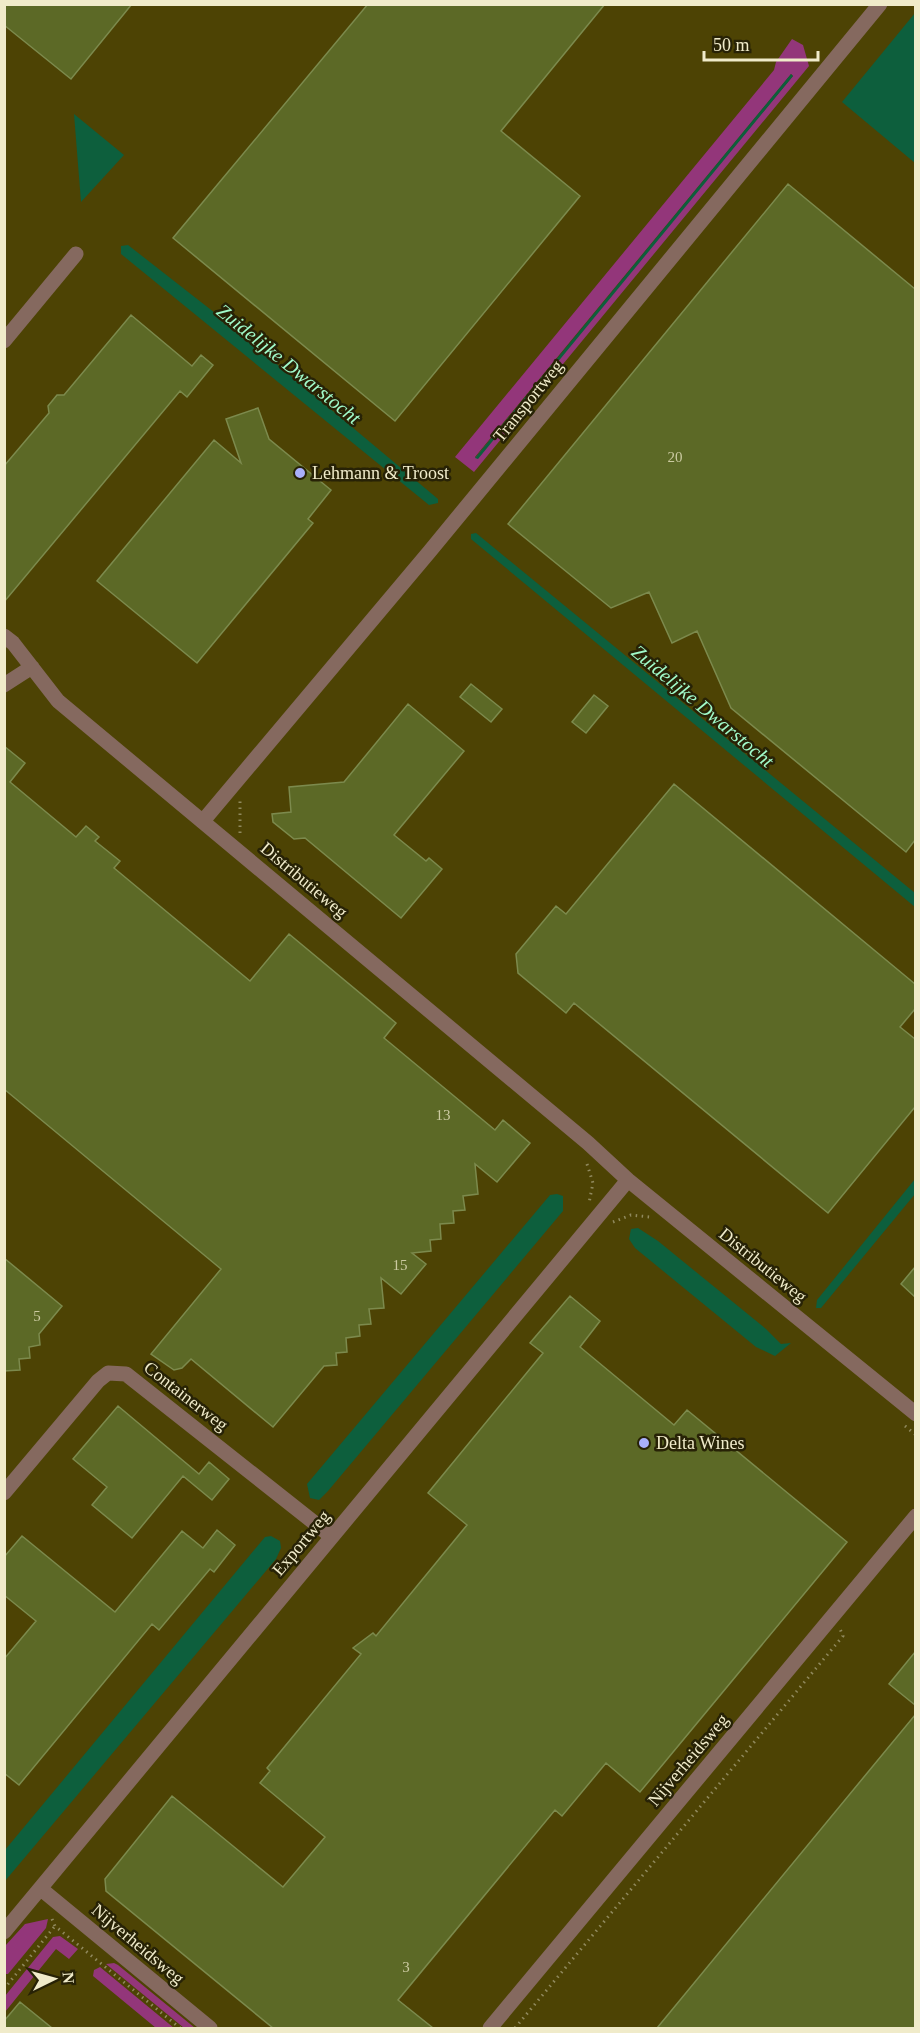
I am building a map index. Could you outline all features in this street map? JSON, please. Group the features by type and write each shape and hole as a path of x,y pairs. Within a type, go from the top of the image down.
{"street":[{"name":"Transportweg","path":"203,821 430,551 880,4"},
{"path":"4,341 76,254"},
{"name":"Distributieweg","path":"4,636 58,701 588,1143 628,1180 915,1414"},
{"path":"4,685 32,667"},
{"name":"Exportweg","path":"4,1932 628,1180"},
{"name":"Containerweg","path":"4,1493 98,1381 108,1372 126,1374 331,1536"},
{"name":"Nijverheidsweg","path":"490,2028 915,1516"},
{"name":"Nijverheidsweg","path":"42,1889 210,2028"}],"path":[{"name":"Distributieweg","path":"243,838 238,815 240,801 245,792"},
{"path":"597,1216 608,1225 631,1215 656,1220"},
{"path":"904,1425 915,1432"},
{"path":"4,1989 55,1926 180,2028"},
{"path":"4,1980 9,1983"}],"shaded area":[{"path":"5,5 915,5 915,2028 5,2028"},
{"path":"915,13 915,163 842,102"},
{"path":"792,39 803,45 809,66 474,472 455,457 774,70 776,62","holes":["791,74 793,76 475,458"]},
{"path":"791,74 793,76 478,459 475,458"},
{"path":"74,114 124,155 81,202"},
{"path":"128,245 224,320 438,499 438,503 429,505 121,254 121,246"},
{"path":"476,533 915,893 915,907 471,539 471,534"},
{"path":"915,1179 915,1194 821,1308 816,1308 817,1300"},
{"path":"550,1195 563,1196 563,1211 328,1491 319,1500 310,1498 307,1484"},
{"path":"638,1228 658,1241 766,1329 781,1344 791,1343 775,1356 756,1347 635,1248 629,1239 631,1229"},
{"path":"271,1536 280,1541 281,1548 276,1559 5,1881 5,1850 265,1537"},
{"path":"48,1919 46,1928 8,1974 5,1974 5,1946 25,1924"},
{"path":"60,1936 78,1949 69,1959 56,1949 5,2012 5,1996 53,1937"},
{"path":"114,1963 195,2028 184,2028 106,1964"},
{"path":"100,1967 174,2028 156,2028 93,1976 94,1970"}],"building":[{"path":"4,4 132,4 71,79 4,25"},
{"path":"368,4 605,4 501,131 580,196 395,421 173,238"},
{"path":"788,184 915,289 915,840 906,852 731,708 697,631 672,643 649,592 611,608 508,524"},
{"path":"131,315 192,366 201,355 213,365 187,397 180,391 4,602 4,466 49,413 48,406 57,395 64,395"},
{"path":"258,408 269,439 331,490 308,519 313,523 197,663 97,581 214,440 241,463 226,419"},
{"path":"471,684 502,709 491,722 460,697"},
{"path":"594,695 608,706 586,733 572,722"},
{"path":"408,704 464,751 394,835 426,861 429,858 442,869 401,918 305,838 294,839 273,822 272,814 291,812 289,787 344,782"},
{"path":"4,746 25,763 10,782 76,837 86,826 99,837 95,841 120,861 114,868 250,981 289,934 396,1023 384,1038 495,1130 503,1120 530,1143 497,1182 475,1164 478,1194 463,1196 465,1210 453,1211 454,1223 440,1224 441,1239 430,1240 431,1251 412,1253 426,1264 401,1294 381,1278 384,1308 369,1309 371,1324 359,1325 360,1336 346,1338 347,1352 336,1353 337,1365 324,1366 273,1427 191,1359 182,1368 174,1370 151,1354 221,1269 4,1089"},
{"path":"674,784 915,984 915,1009 900,1027 915,1039 915,1107 828,1213 574,1003 566,1013 518,973 516,954 556,906 566,914"},
{"path":"4,1258 62,1306 39,1334 40,1345 29,1347 30,1358 19,1359 20,1370 4,1371"},
{"path":"915,1267 915,1297 901,1284"},
{"path":"570,1296 600,1321 580,1347 674,1425 687,1410 847,1542 640,1792 606,1763 562,1816 555,1810 398,2000 433,2028 273,2028 106,1891 105,1879 172,1796 283,1887 325,1837 260,1783 270,1771 267,1768 361,1654 353,1648 373,1633 376,1636 467,1525 428,1493 543,1353 530,1343"},
{"path":"118,1406 199,1474 209,1462 229,1479 212,1500 183,1476 132,1538 92,1505 107,1487 73,1459"},
{"path":"217,1530 235,1545 214,1572 210,1569 159,1630 152,1624 19,1785 4,1773 4,1659 36,1621 4,1595 4,1557 22,1536 115,1612 182,1531 203,1548"},
{"path":"915,1652 915,1705 889,1684"},
{"path":"915,1715 915,2028 657,2028"},
{"path":"20,2002 52,2028 4,2028 4,2021"}],"place":[{"name":"Lehmann & Troost","path":"300,473"},
{"name":"Delta Wines","path":"644,1443"}],"water label":[{"name":"Zuidelijke Dwarstocht","path":"289,364"},
{"name":"Zuidelijke Dwarstocht","path":"703,706"}]}
